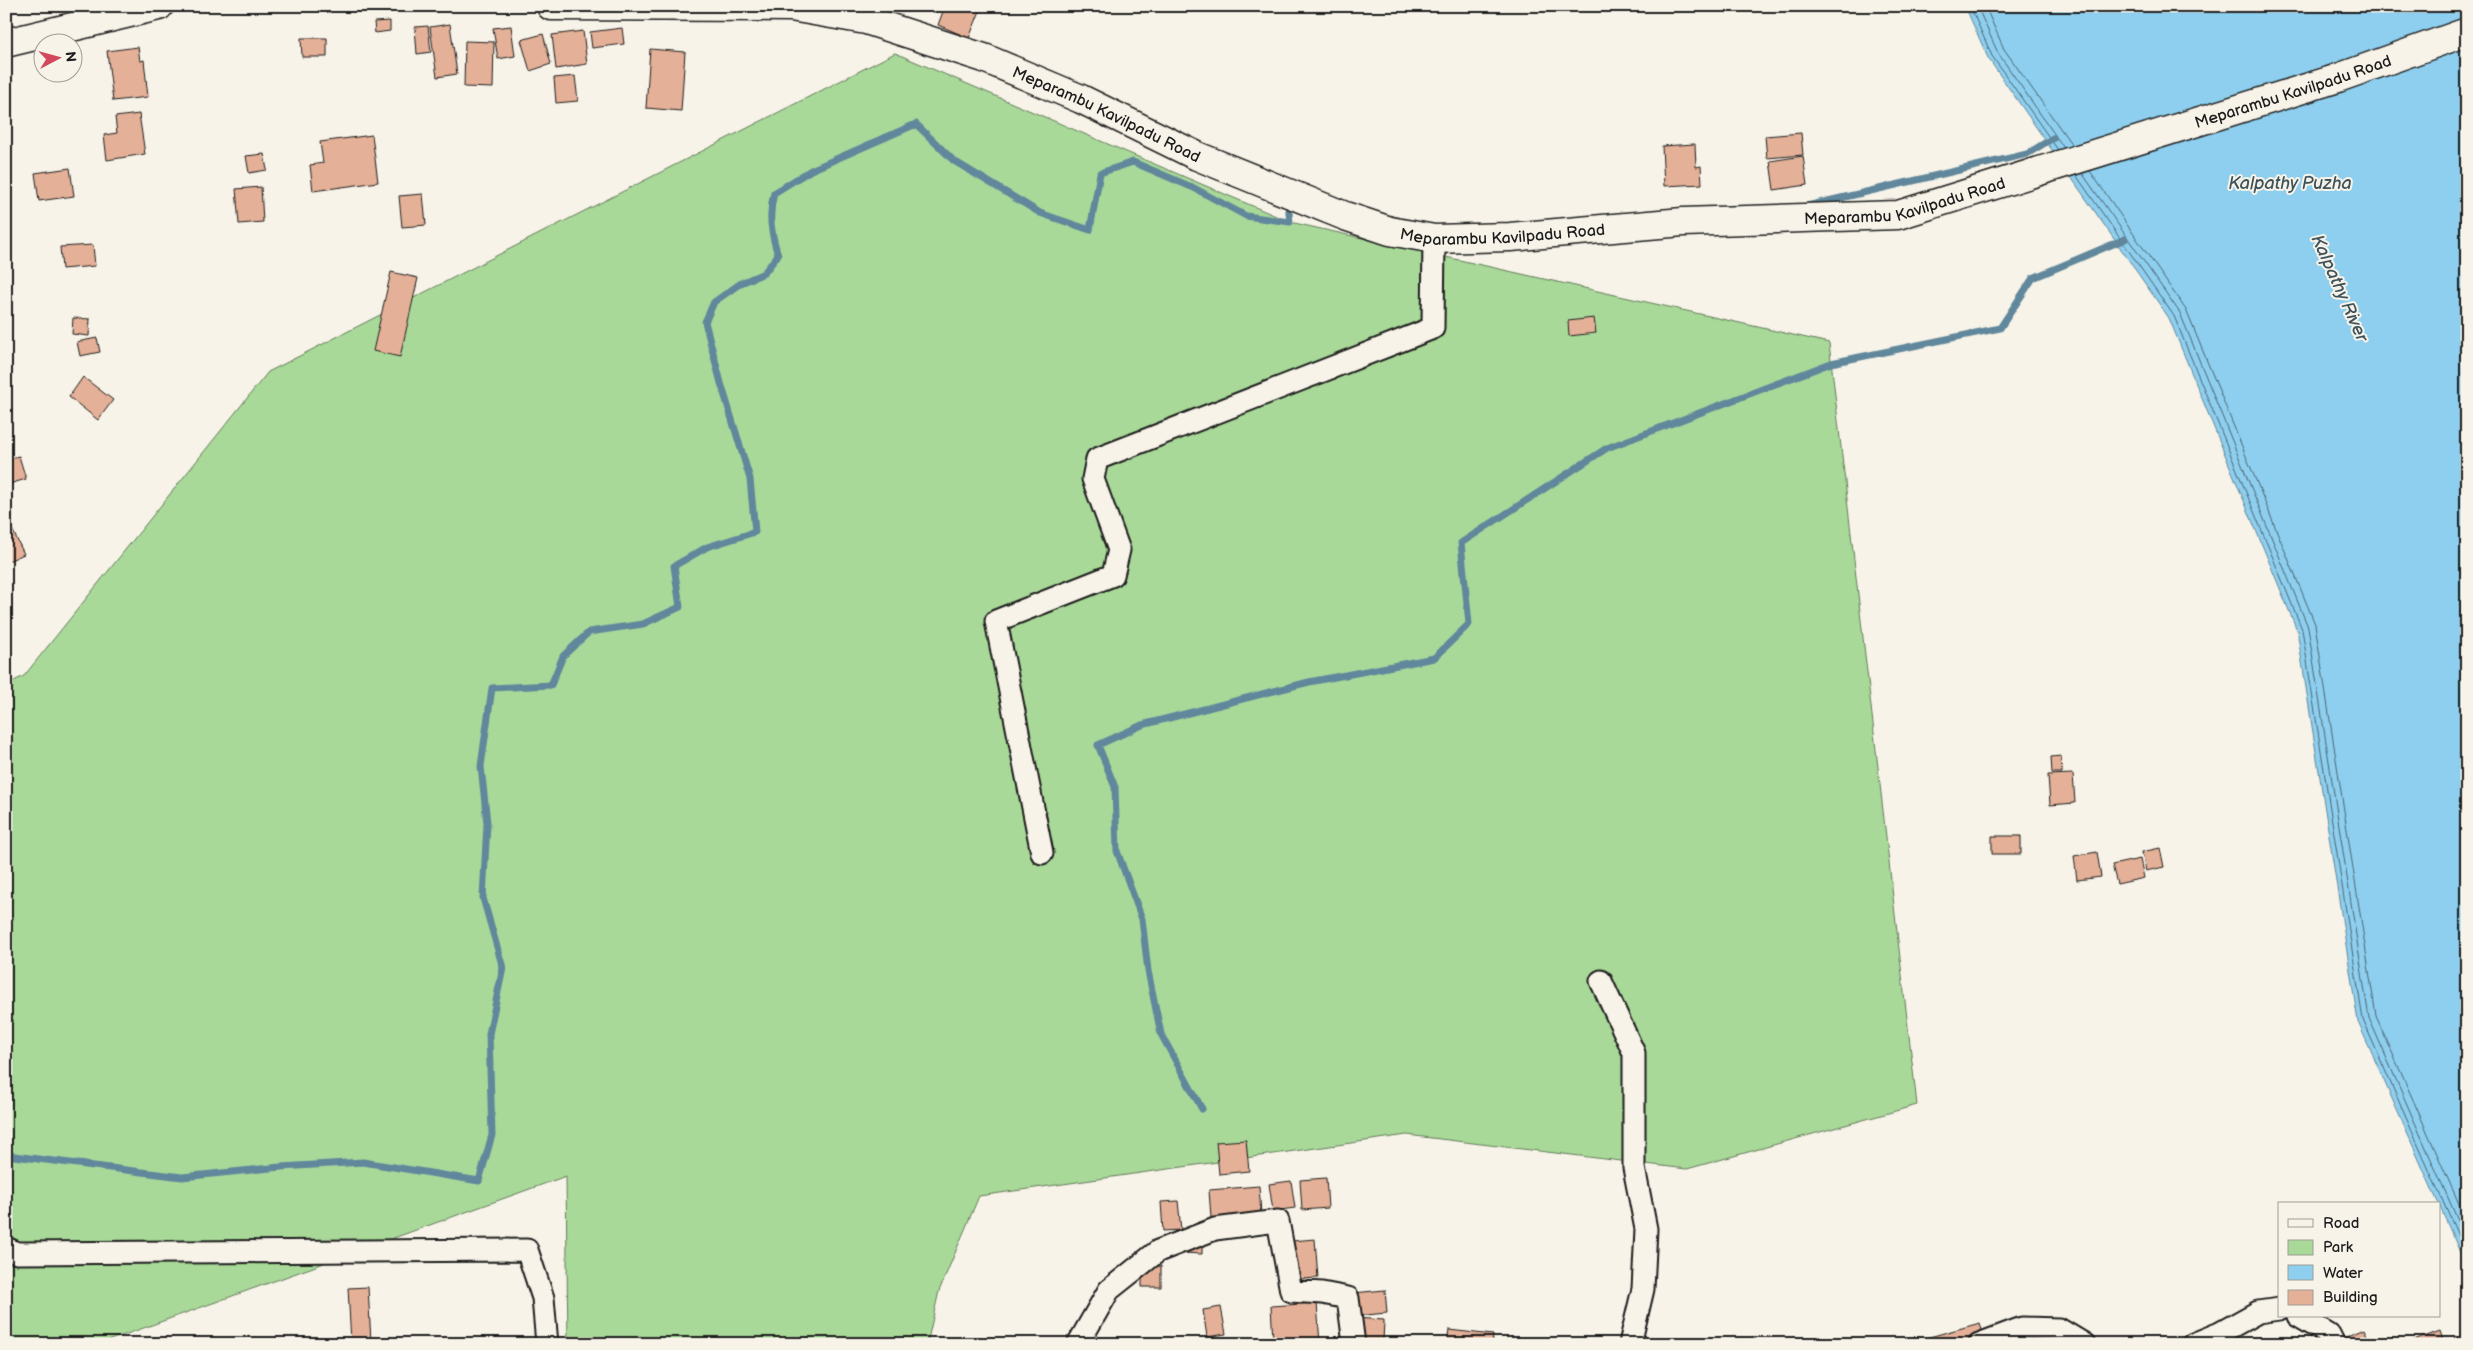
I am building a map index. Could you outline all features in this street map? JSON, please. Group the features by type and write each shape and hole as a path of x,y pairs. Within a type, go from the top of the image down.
{"main road":[{"path":"6,43 159,6"},
{"name":"Meparambu Kavilpadu Road","path":"557,6 791,7 866,20 984,58 1081,99 1197,156 1345,216 1390,231 1434,239 1510,237 1683,222 1898,215 2335,79 2467,32"}],"street":[{"path":"1042,853 996,621 1114,575 1119,550 1093,479 1097,459 1433,328 1434,239"},
{"path":"1601,981 1634,1053 1634,1168 1646,1229 1643,1289 1630,1344"},
{"path":"1078,1344 1109,1290 1158,1251 1215,1229 1278,1221 1292,1291 1322,1293 1348,1298 1354,1344"},
{"path":"6,1248 17,1253 527,1250 543,1298 548,1344"},
{"path":"2193,1344 2220,1333 2258,1312 2278,1309"},
{"path":"2301,1318 2329,1334 2334,1344"},
{"path":"1979,1344 2022,1328 2059,1329 2084,1344"}],"green space":[{"path":"895,53 1290,222 1829,343 1917,1105 1687,1169 1407,1135 979,1196 939,1291 927,1344 568,1344 566,1176 99,1344 6,1344 6,685 24,676 268,372"}],"water":[{"name":"Kalpathy Puzha","path":"1965,6 2467,6 2467,1268 2440,1207 2440,1202 2438,1202 2358,1022 2297,630 2169,318 1988,58"}],"building":[{"path":"945,6 982,6 969,38 938,25"},
{"path":"390,21 390,31 375,33 374,22"},
{"path":"450,24 457,74 437,77 430,27"},
{"path":"428,26 431,52 417,54 415,27"},
{"path":"511,26 515,56 498,59 493,28"},
{"path":"622,28 624,44 592,48 590,32"},
{"path":"583,31 587,64 556,69 552,35"},
{"path":"543,34 551,64 530,71 521,40"},
{"path":"301,38 327,38 327,57 302,57"},
{"path":"465,41 494,42 493,88 464,87"},
{"path":"138,47 140,61 144,60 148,97 113,101 107,51"},
{"path":"650,49 685,52 681,111 646,108"},
{"path":"575,76 578,101 556,103 554,78"},
{"path":"139,114 145,154 107,160 104,135 117,133 115,117"},
{"path":"1801,133 1803,155 1767,158 1765,136"},
{"path":"372,135 378,182 313,191 310,165 323,163 320,142"},
{"path":"1695,144 1696,167 1701,166 1702,184 1664,186 1662,146"},
{"path":"264,154 267,170 249,173 246,156"},
{"path":"1803,156 1807,185 1774,190 1770,161"},
{"path":"70,168 74,196 39,201 35,173"},
{"path":"261,187 263,222 239,224 236,189"},
{"path":"423,194 426,225 402,227 399,196"},
{"path":"93,245 95,266 62,269 60,247"},
{"path":"391,272 418,278 400,357 373,351"},
{"path":"73,318 90,319 89,336 72,334"},
{"path":"1594,318 1596,333 1569,336 1568,321"},
{"path":"97,338 100,352 80,356 77,342"},
{"path":"83,377 113,400 98,420 69,397"},
{"path":"19,456 26,479 6,485 6,459"},
{"path":"9,523 24,554 6,562 6,525"},
{"path":"2061,756 2062,773 2052,773 2051,757"},
{"path":"2073,774 2075,803 2050,805 2048,775"},
{"path":"1992,836 2021,836 2021,854 1992,854"},
{"path":"2160,848 2164,867 2146,871 2142,852"},
{"path":"2097,852 2101,877 2077,880 2074,856"},
{"path":"2140,859 2144,878 2117,884 2112,865"},
{"path":"1246,1140 1249,1171 1219,1174 1216,1142"},
{"path":"1326,1178 1328,1208 1302,1210 1300,1180"},
{"path":"1291,1181 1295,1208 1273,1211 1269,1184"},
{"path":"1259,1186 1261,1214 1211,1218 1209,1190"},
{"path":"1178,1201 1181,1230 1163,1231 1161,1202"},
{"path":"1315,1239 1318,1278 1285,1280 1281,1242"},
{"path":"1202,1243 1202,1254 1183,1253"},
{"path":"1142,1266 1161,1266 1161,1287 1142,1287"},
{"path":"368,1287 371,1342 351,1343 348,1288"},
{"path":"1385,1290 1387,1313 1355,1316 1353,1293"},
{"path":"1317,1303 1320,1344 1285,1344 1285,1340 1273,1341 1271,1306"},
{"path":"1221,1307 1226,1334 1207,1337 1203,1310"},
{"path":"1355,1318 1384,1320 1383,1342 1354,1341"},
{"path":"1980,1323 1986,1344 1902,1344 1915,1341"},
{"path":"2364,1329 2371,1344 2347,1344 2344,1338"},
{"path":"1449,1330 1493,1335 1492,1344 1447,1344"},
{"path":"2440,1331 2444,1344 2406,1344"}],"waterway":[{"path":"6,1155 182,1177 281,1167 363,1162 479,1181 492,1135 489,1034 503,968 483,898 487,823 481,766 492,688 551,685 563,656 589,632 643,624 680,607 674,566 707,547 755,532 750,479 705,322 714,302 741,283 764,273 778,255 771,224 774,193 811,170 916,124 954,161 1040,213 1090,230 1100,173 1133,162 1194,188 1246,216 1290,222 1288,203"},
{"path":"1807,206 2027,154 2053,138"},
{"path":"1202,1109 1161,1034 1148,971 1142,919 1117,851 1115,787 1098,745 1142,725 1309,682 1434,658 1469,624 1461,543 1607,448 1831,363 2000,328 2033,278 2125,239"}],"water label":[{"name":"Kalpathy River","path":"2340,288"}]}
